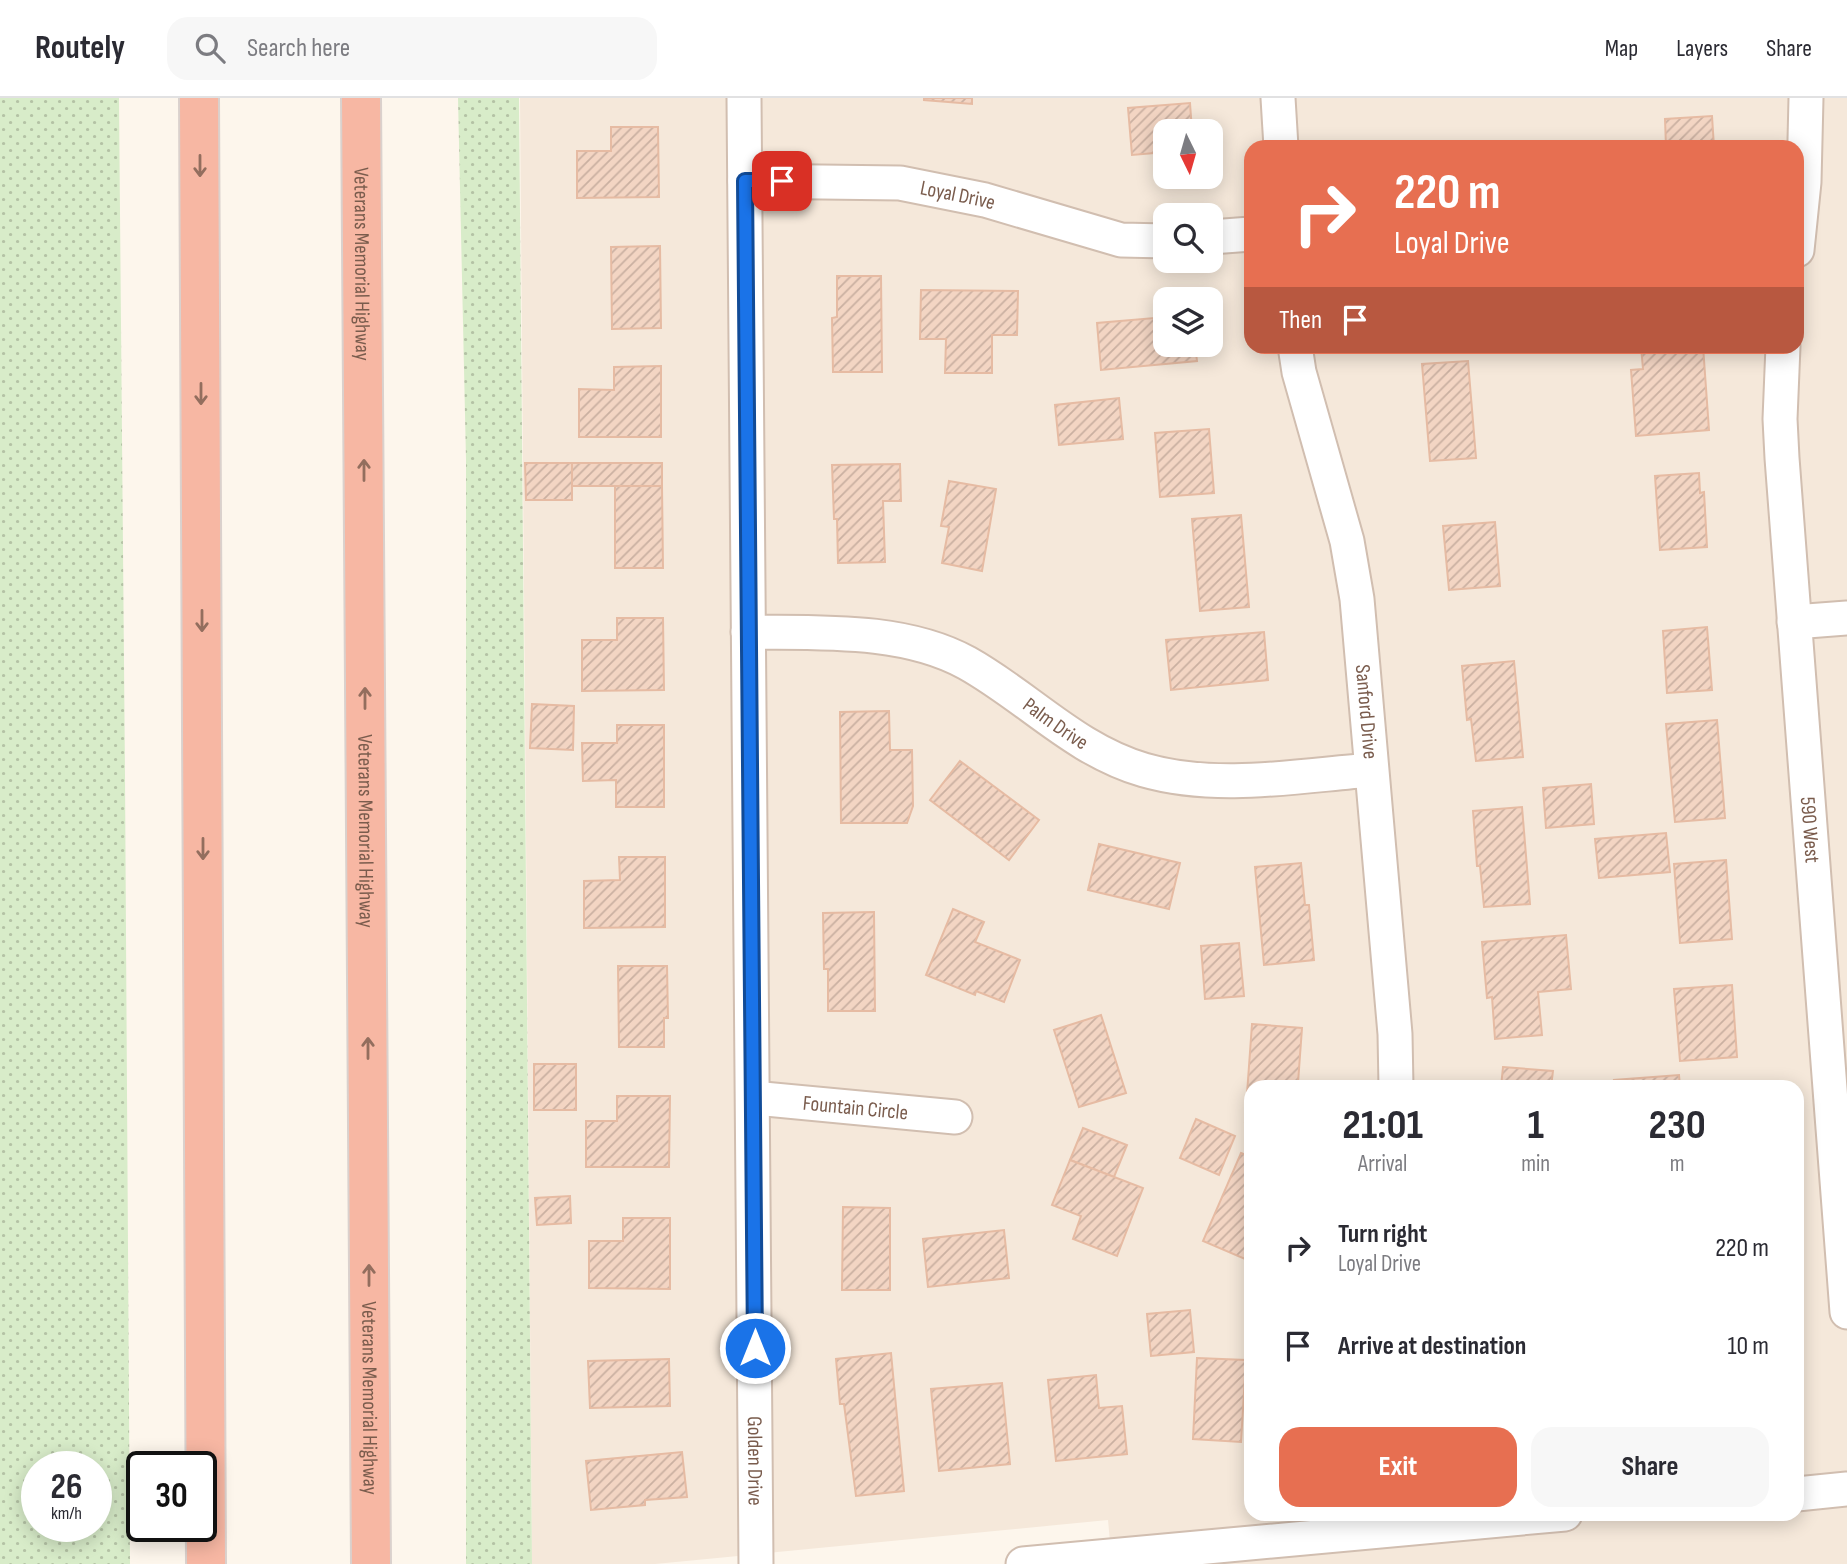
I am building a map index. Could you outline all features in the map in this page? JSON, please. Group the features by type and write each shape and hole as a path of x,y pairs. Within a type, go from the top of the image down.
{"highway":[{"path":"200,98 206,1564"},
{"name":"Veterans Memorial Highway","path":"361,98 371,1564"}],"street":[{"name":"Golden Drive","path":"744,98 756,1564"},
{"path":"1278,98 1281,140"},
{"path":"1804,182 1805,98"},
{"name":"Loyal Drive","path":"745,181 900,183 985,200 1121,240 1153,241"},
{"path":"1223,236 1244,235"},
{"name":"Sanford Drive","path":"1296,354 1299,372 1348,541 1357,599 1395,1034 1396,1080"},
{"name":"590 West","path":"1783,354 1780,419 1794,622 1837,1049 1847,1312"},
{"path":"1794,622 1847,618"},
{"name":"Palm Drive","path":"748,632 903,639 937,650 967,663 1070,735 1107,757 1145,770 1188,779 1233,782 1371,770"},
{"name":"Fountain Circle","path":"754,1098 955,1116"},
{"path":"1804,1493 1847,1489"},
{"path":"1023,1564 1492,1521"}],"shaded area":[{"path":"520,98 1847,98 1847,1564 1112,1564 1108,1520 655,1564 532,1564"}],"green space":[{"path":"0,98 119,98 129,1451 126,1451 126,1542 130,1542 130,1564 0,1564"},
{"path":"458,98 519,98 532,1564 466,1564 466,459"}],"building":[{"path":"972,98 972,104 924,100"},
{"path":"1190,103 1191,119 1153,119 1153,153 1132,155 1128,108"},
{"path":"1712,116 1714,140 1666,140 1665,119"},
{"path":"611,127 658,127 659,197 577,198 577,151 611,151"},
{"path":"660,246 661,328 612,329 611,247"},
{"path":"837,276 881,276 882,372 833,372 832,318 837,317"},
{"path":"921,290 1018,291 1017,335 992,335 992,373 945,373 946,339 920,339"},
{"path":"1153,318 1153,357 1196,357 1197,361 1101,370 1097,323"},
{"path":"1642,354 1704,354 1709,430 1636,436 1631,370 1643,369"},
{"path":"1468,361 1476,458 1430,461 1422,364"},
{"path":"661,366 661,437 579,437 579,389 614,390 614,367"},
{"path":"1119,398 1123,439 1059,445 1055,405"},
{"path":"1209,429 1214,493 1160,497 1155,433"},
{"path":"525,463 572,463 572,500 526,500"},
{"path":"572,463 662,463 662,486 572,486"},
{"path":"900,464 901,501 883,501 885,562 838,563 832,465"},
{"path":"1699,473 1700,493 1704,492 1707,547 1660,550 1655,476"},
{"path":"949,481 996,489 982,571 942,563 949,527 941,526"},
{"path":"615,486 662,486 663,568 615,568"},
{"path":"1241,515 1249,607 1200,611 1192,519"},
{"path":"1495,522 1500,586 1449,590 1443,526"},
{"path":"617,618 663,618 664,690 582,691 582,640 617,640"},
{"path":"1707,627 1712,690 1667,693 1663,631"},
{"path":"1264,632 1268,680 1171,690 1166,640"},
{"path":"1514,661 1523,757 1476,761 1471,719 1467,720 1462,666"},
{"path":"532,704 574,706 573,750 530,748"},
{"path":"889,711 890,750 912,750 913,806 907,823 841,823 840,712"},
{"path":"1717,720 1725,818 1675,822 1666,724"},
{"path":"617,725 664,725 664,807 616,807 616,780 583,781 582,743 617,743"},
{"path":"960,761 1039,820 1009,860 930,800"},
{"path":"1591,784 1594,824 1546,828 1543,788"},
{"path":"1522,807 1530,904 1484,907 1480,866 1477,866 1473,811"},
{"path":"1666,833 1670,872 1599,878 1595,839"},
{"path":"1099,844 1180,863 1169,909 1088,890"},
{"path":"619,857 665,857 665,927 584,928 584,881 620,880"},
{"path":"1726,860 1732,939 1680,943 1674,864"},
{"path":"1301,863 1305,905 1309,905 1314,960 1264,965 1255,867"},
{"path":"953,909 984,922 975,942 1020,960 1004,1002 976,991 975,995 926,975"},
{"path":"874,912 875,1011 828,1011 828,969 824,969 823,913"},
{"path":"1566,935 1571,989 1538,992 1542,1035 1495,1039 1492,997 1487,998 1482,942"},
{"path":"1239,943 1244,996 1205,999 1201,946"},
{"path":"618,966 667,966 668,1018 664,1018 664,1047 619,1047"},
{"path":"1732,985 1737,1057 1680,1061 1674,989"},
{"path":"1101,1015 1126,1093 1079,1107 1054,1030"},
{"path":"1252,1024 1302,1028 1298,1080 1248,1080"},
{"path":"534,1064 576,1064 576,1110 534,1110"},
{"path":"1503,1067 1553,1071 1552,1080 1502,1080"},
{"path":"1679,1075 1679,1080 1614,1080"},
{"path":"617,1096 670,1096 669,1167 586,1167 586,1121 617,1121"},
{"path":"1196,1119 1235,1136 1219,1175 1180,1158"},
{"path":"1083,1128 1127,1145 1114,1177 1070,1160"},
{"path":"1241,1153 1244,1154 1244,1259 1203,1241"},
{"path":"1070,1160 1143,1188 1117,1256 1073,1239 1081,1216 1052,1205"},
{"path":"570,1196 571,1223 537,1225 535,1198"},
{"path":"843,1207 890,1208 890,1290 842,1290"},
{"path":"623,1218 670,1218 670,1289 589,1288 589,1241 623,1241"},
{"path":"1004,1230 1009,1278 928,1287 923,1239"},
{"path":"1190,1310 1194,1352 1151,1356 1147,1314"},
{"path":"891,1353 904,1491 856,1496 844,1404 840,1404 836,1359"},
{"path":"1197,1358 1244,1360 1241,1442 1193,1439"},
{"path":"669,1359 670,1406 590,1408 588,1361"},
{"path":"1096,1375 1099,1408 1122,1406 1127,1454 1056,1461 1048,1380"},
{"path":"1002,1383 1010,1464 939,1471 931,1389"},
{"path":"682,1452 687,1497 645,1500 645,1505 591,1510 586,1461"}],"route":[{"path":"755,1348 745,181 782,181"}]}
